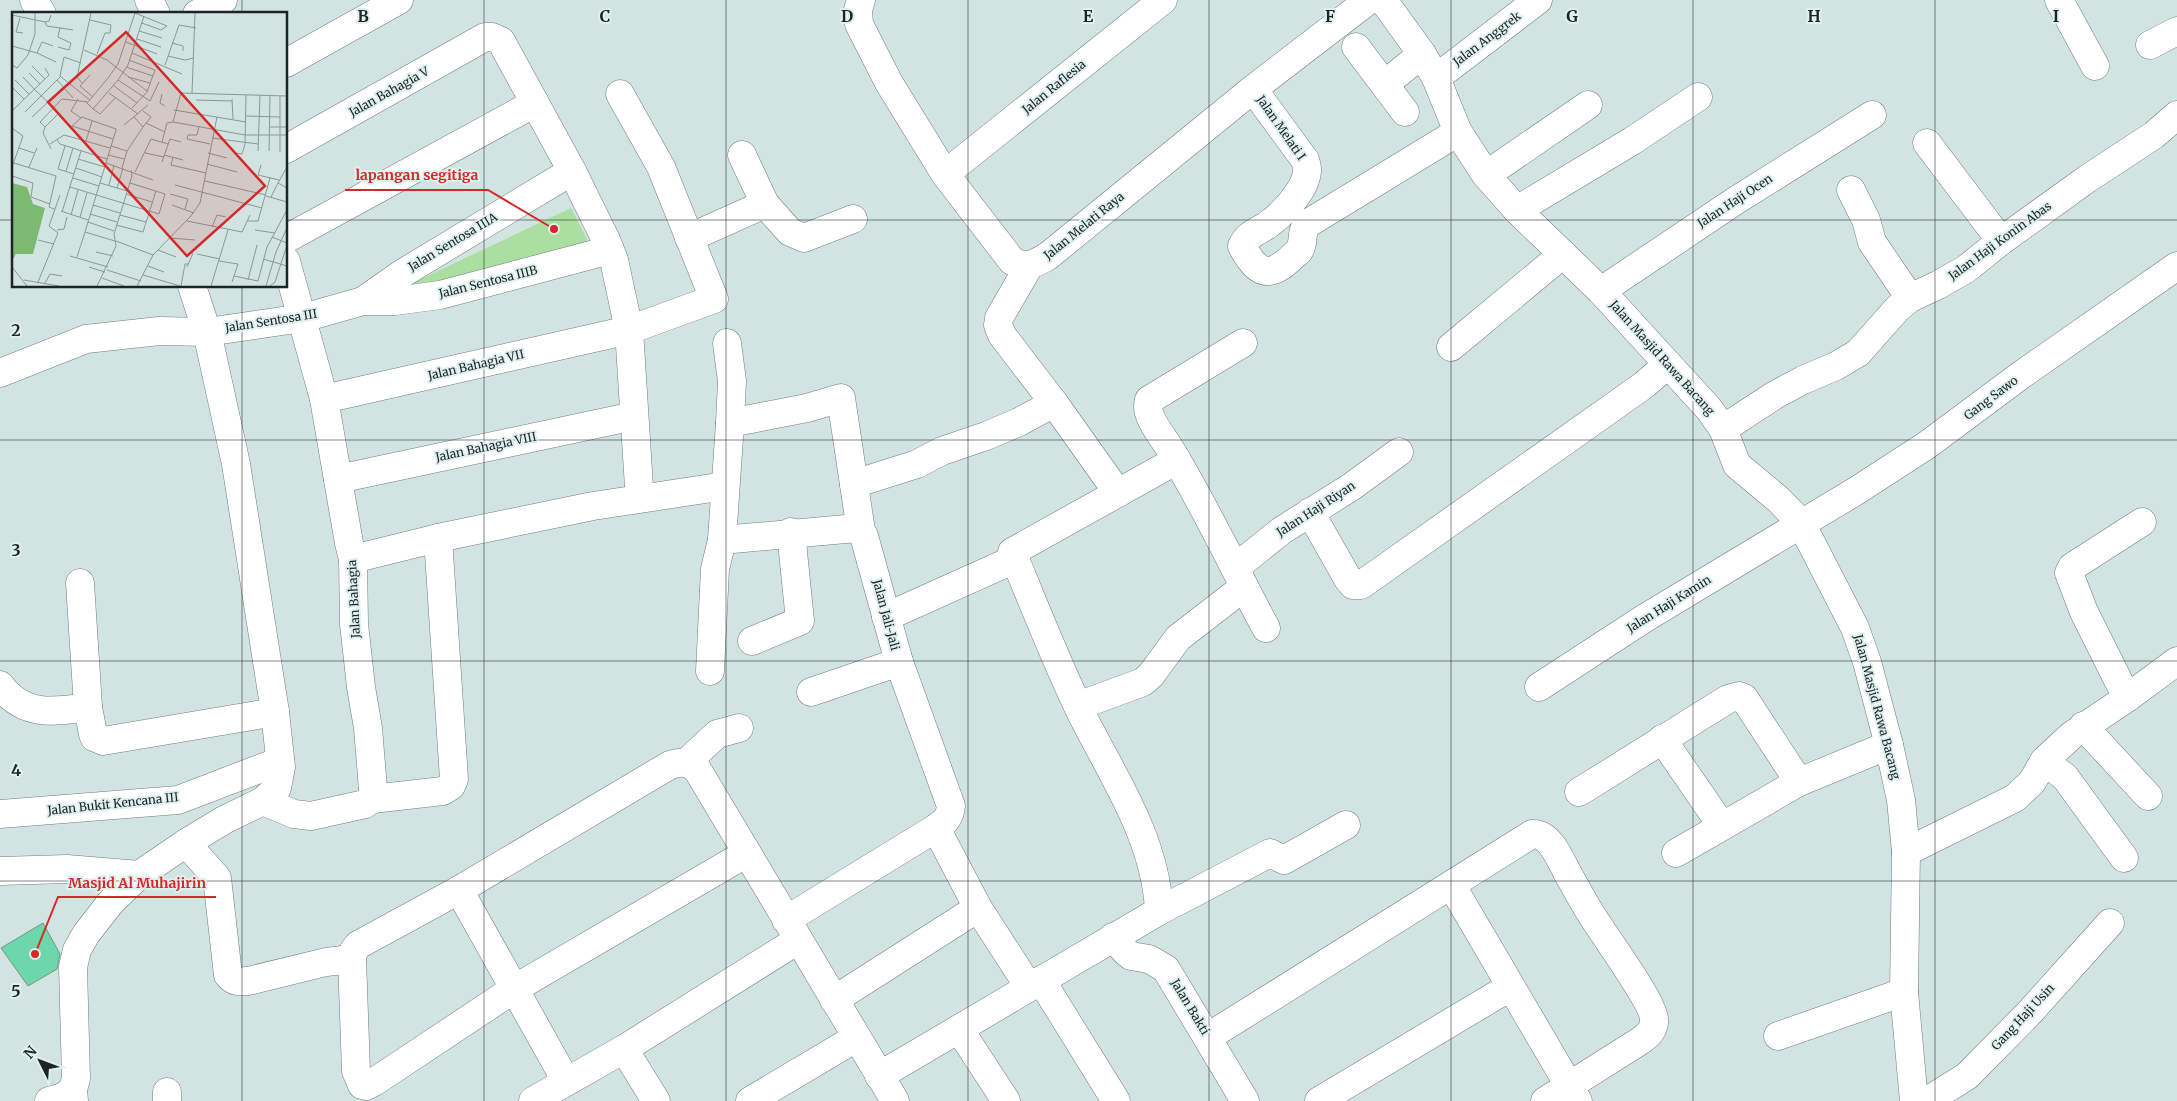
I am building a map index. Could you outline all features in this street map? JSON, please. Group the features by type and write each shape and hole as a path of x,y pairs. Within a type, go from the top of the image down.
{"street":[{"path":"34,0 41,12"},
{"path":"149,0 155,12"},
{"path":"201,12 223,0"},
{"path":"288,62 399,0"},
{"name":"Jalan Melati Raya","path":"861,0 858,10 859,24 889,83 945,174 1012,261 1022,266 1029,266 1048,256 1253,89 1369,0"},
{"name":"Jalan Raflesia","path":"945,174 1162,0"},
{"name":"Jalan Masjid Rawa Bacang","path":"1383,0 1422,54 1436,78 1458,132 1486,175 1517,210 1601,291 1709,409 1724,429 1737,465 1779,500 1801,523 1855,628 1867,662 1889,745 1901,800 1906,852 1904,992 1914,1101"},
{"name":"Jalan Anggrek","path":"1436,78 1538,0"},
{"path":"2060,0 2095,66"},
{"path":"2150,45 2177,31"},
{"name":"Jalan Bahagia V","path":"288,148 479,41 492,37 501,41 535,103"},
{"path":"1356,47 1405,112"},
{"path":"1385,84 1422,54"},
{"name":"Jalan Melati I","path":"1253,89 1305,160 1307,171 1303,186 1294,200 1267,225 1251,234 1244,243 1244,250 1253,264 1266,272 1274,270 1289,260 1302,247 1302,233 1307,224 1458,132"},
{"path":"620,94 662,167 689,238 765,204"},
{"path":"1517,210 1632,141 1698,97"},
{"path":"288,238 535,103 572,171 610,250 622,292 629,330 639,487"},
{"path":"1486,175 1588,105"},
{"name":"Jalan Haji Ocen","path":"1601,291 1735,201 1872,115"},
{"name":"Jalan Haji Konin Abas","path":"1724,429 1775,395 1803,380 1836,366 1858,353 1897,309 1910,298 1938,285 1966,268 2087,179 2154,135 2177,115"},
{"path":"1927,143 2001,241"},
{"path":"742,155 765,204 790,232 804,238 853,219"},
{"name":"Jalan Sentosa IIIA","path":"363,301 403,273 572,171"},
{"path":"1851,190 1866,220 1872,242 1910,298"},
{"name":"Jalan Bahagia VII","path":"324,399 629,330 714,299 689,238"},
{"name":"Jalan Sentosa IIIB","path":"363,301 395,301 440,295 610,250"},
{"path":"1451,347 1563,254"},
{"path":"1029,266 999,318 998,325 1002,335 1054,403 1118,493"},
{"name":"Gang Sawo","path":"1801,523 1856,491 1927,445 2022,375 2177,266"},
{"name":"Jalan Bahagia","path":"288,267 324,399 349,543 354,559 354,624 360,686 368,728 373,789 372,799"},
{"path":"65,1097 76,1078 72,988 73,967 77,950 86,934 111,902 139,875 224,820 263,801 277,788 281,768 275,712 236,464 207,332 193,288"},
{"name":"Jalan Sentosa III","path":"0,374 86,339 159,331 207,332 303,318 363,301"},
{"path":"710,671 715,569 722,540 730,424 732,381 727,343"},
{"path":"1243,343 1149,400 1147,406 1151,417 1177,460 1266,628"},
{"path":"1310,512 1348,579 1353,585 1361,585 1644,385 1668,364"},
{"name":"Jalan Jali-Jali","path":"730,424 807,408 841,398 862,531 899,662 951,806 950,814 946,820 936,828"},
{"path":"854,484 917,464 942,451 1019,422 1054,403"},
{"name":"Jalan Bahagia VIII","path":"338,479 634,416"},
{"name":"Jalan Haji Riyan","path":"1078,706 1143,682 1151,675 1178,638 1239,578 1281,531 1351,486 1399,452"},
{"path":"1159,911 1159,896 1151,862 1133,812 1078,706 1012,552 1177,460"},
{"path":"354,559 438,538 593,506 725,486"},
{"path":"2128,698 2084,612 2069,573 2072,567 2142,522"},
{"name":"Jalan Haji Kamin","path":"1539,687 1645,618 1801,523"},
{"path":"722,540 737,540 791,532 856,528 862,531"},
{"path":"752,642 800,621 791,532"},
{"path":"263,801 294,814 311,816 365,804 372,799 443,791 451,786 454,779 438,538"},
{"path":"886,617 1015,559"},
{"path":"80,583 88,706 94,737 103,741 275,712"},
{"path":"811,692 899,662"},
{"path":"1906,852 2015,798 2032,782 2044,762 2083,726 2128,698 2177,662"},
{"path":"0,685 7,695 18,702 38,710 62,711 88,706"},
{"path":"1578,792 1728,699 1740,696 1744,698 1799,782"},
{"path":"2083,726 2148,796"},
{"path":"739,728 717,734 687,762 670,765 459,890 358,945 354,950 352,959 356,1071 358,1080 362,1085 366,1086 514,989 747,853"},
{"path":"1662,739 1722,826"},
{"path":"1676,853 1799,782 1889,745"},
{"name":"Jalan Bukit Kencana III","path":"0,814 178,800 280,761"},
{"path":"687,762 697,769 895,1101"},
{"path":"2044,762 2065,777 2124,858"},
{"path":"880,1076 1159,911 1270,853 1284,860 1346,825"},
{"path":"533,1101 624,1049 936,828 978,908 1035,984 1116,1101"},
{"path":"1208,1037 1452,886 1532,834 1539,833 1544,836 1557,854 1590,914 1638,988 1652,1012 1654,1020 1651,1033 1573,1094 1545,1101"},
{"path":"186,843 217,878 228,975 232,980 238,982 248,981 326,962 352,959"},
{"path":"0,871 67,869 139,875"},
{"path":"1452,886 1573,1094"},
{"path":"459,890 566,1081"},
{"path":"834,1000 978,908"},
{"name":"Gang Haji Usin","path":"1927,1101 1967,1076 2030,1012 2110,923"},
{"name":"Jalan Bakti","path":"1113,937 1131,956 1149,959 1166,969 1245,1101"},
{"path":"1318,1101 1510,987"},
{"path":"1778,1036 1904,992"},
{"path":"959,1029 1006,1101"},
{"path":"750,1101 856,1038"},
{"path":"624,1049 656,1101"}],"green space":[{"path":"571,208 592,249 583,257 400,289"}],"building":[{"path":"43,923 60,954 57,969 28,986 1,948"}],"place":[{"name":"lapangan segitiga","path":"554,229"},
{"name":"Masjid Al Muhajirin","path":"35,954"}]}
